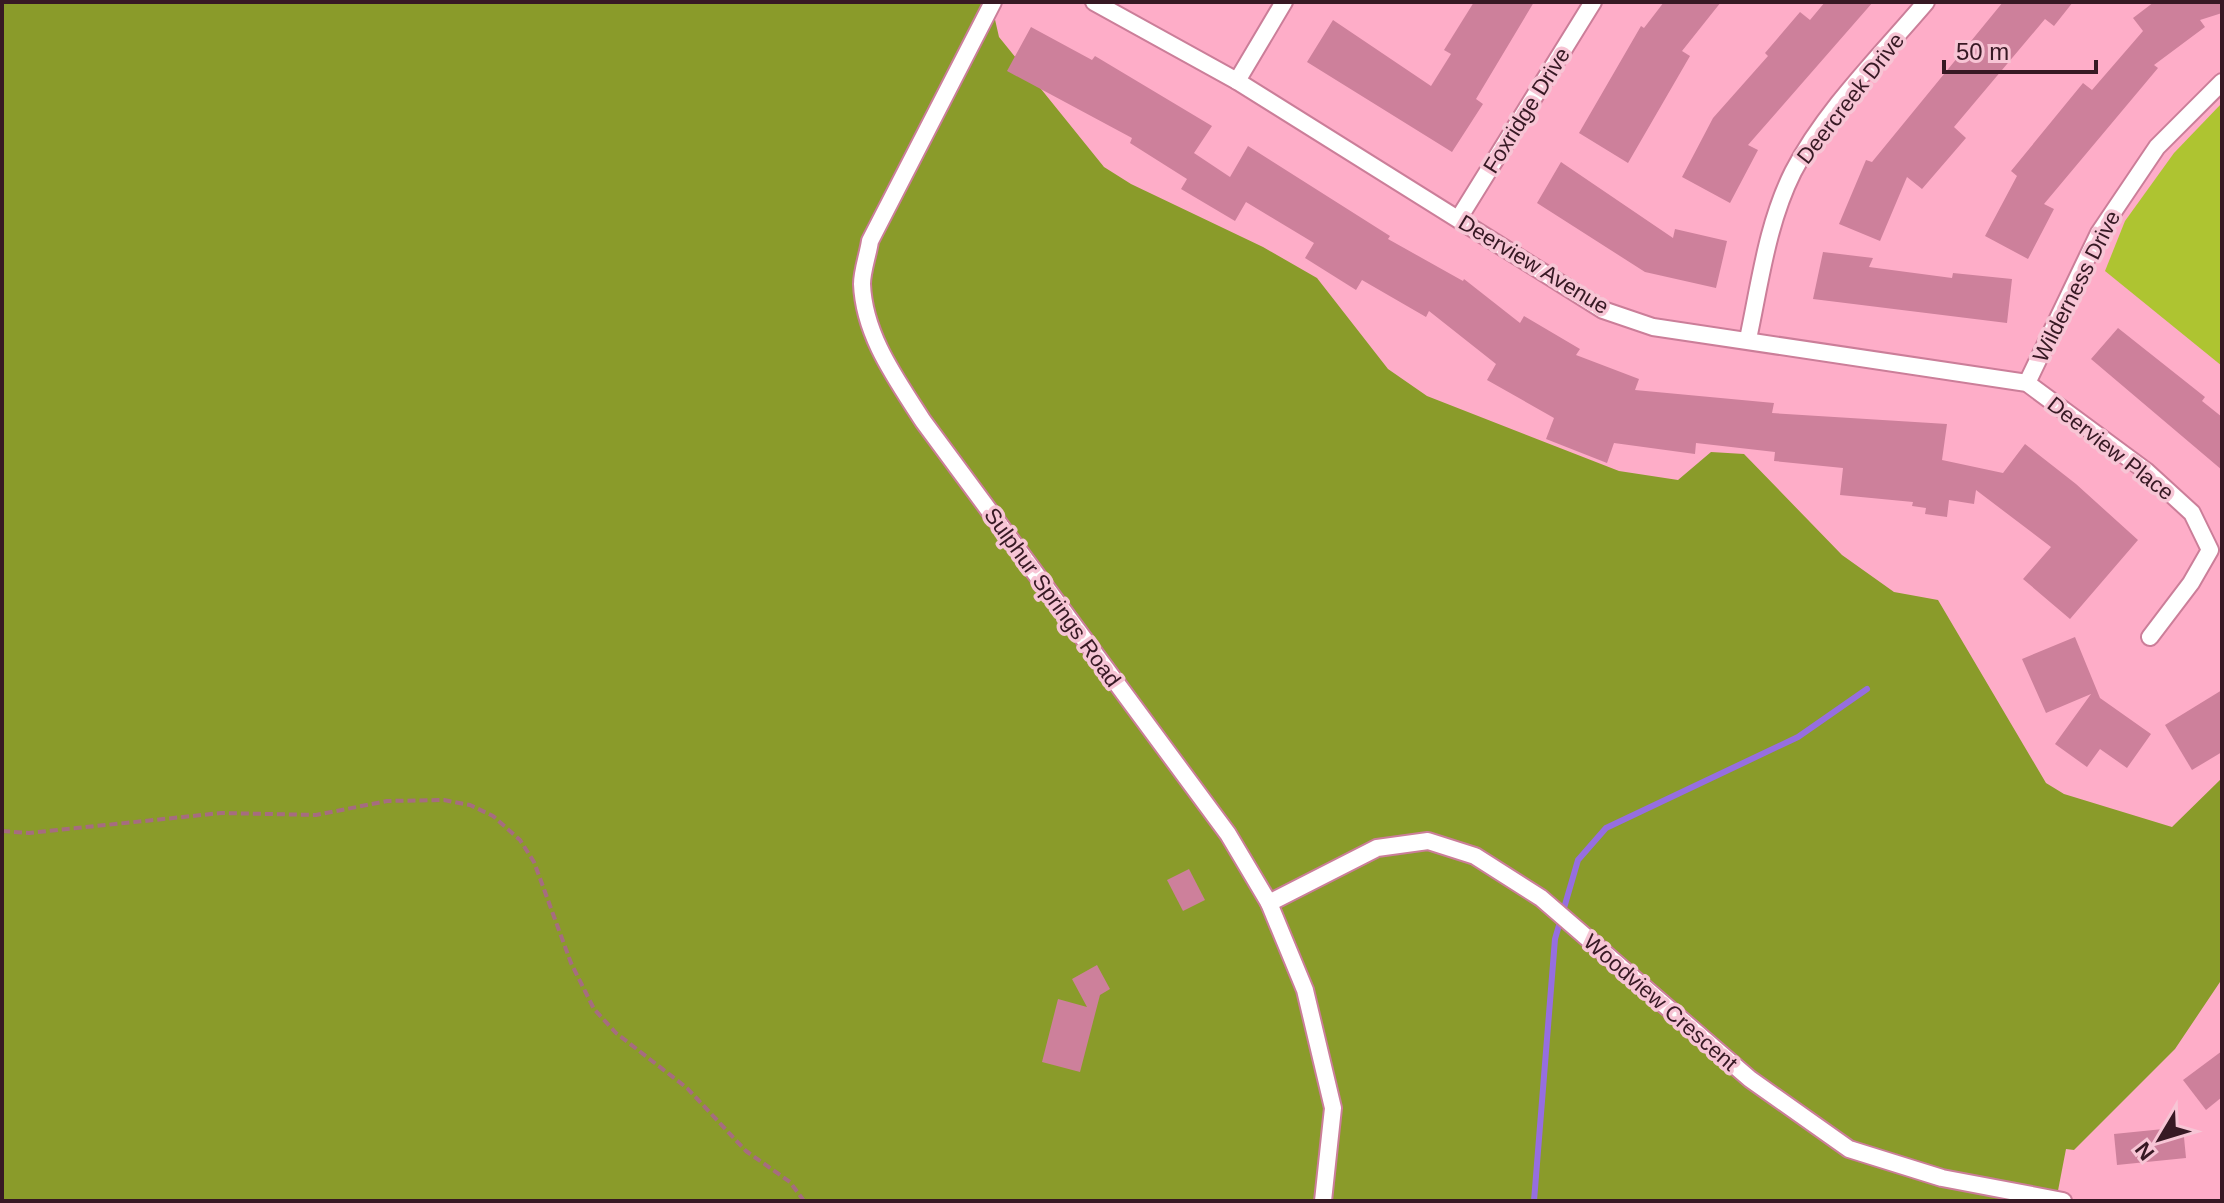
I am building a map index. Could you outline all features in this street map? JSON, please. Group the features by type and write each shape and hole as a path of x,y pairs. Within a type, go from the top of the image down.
{"street":[{"name":"Sulphur Springs Road","path":"993,2 870,241 862,284 871,330 887,364 923,421 1228,834 1269,903 1305,990 1333,1108 1323,1201"},
{"name":"Deerview Avenue","path":"1094,2 1237,81 1603,310 1653,327 2027,383"},
{"path":"1237,81 1284,2"},
{"name":"Foxridge Drive","path":"1459,218 1593,2"},
{"name":"Deercreek Drive","path":"1748,339 1772,225 1794,171 1834,113 1926,2"},
{"name":"Wilderness Drive","path":"2027,383 2099,233 2157,147 2222,82"},
{"name":"Deerview Place","path":"2027,383 2146,471 2180,502 2192,513 2210,550 2191,583 2150,637"},
{"name":"Woodview Crescent","path":"1269,903 1377,848 1428,841 1475,856 1541,898 1750,1079 1849,1149 1942,1178 2063,1201"}],"path":[{"path":"2,831 29,833 221,813 316,815 387,801 444,800 470,805 493,816 520,840 534,862 571,963 594,1009 616,1033 687,1088 746,1151 790,1182 804,1201"}],"green space":[{"path":"2,2 991,2 999,37 1104,167 1131,184 1263,247 1317,278 1388,369 1427,396 1619,471 1678,480 1711,452 1744,454 1842,555 1894,592 1938,600 2046,783 2064,794 2172,827 2222,778 2222,979 2175,1049 2074,1150 2066,1149 2056,1201 2,1201"},
{"path":"2222,103 2222,366 2105,271 2125,221 2174,153"}],"building":[{"path":"1474,2 1534,2 1476,99 1483,104 1452,152 1307,62 1333,20 1431,86 1451,54 1444,50"},
{"path":"1664,2 1721,2 1682,51 1690,56 1628,163 1579,133 1641,26 1644,28"},
{"path":"1825,2 1873,2 1748,145 1758,150 1730,203 1682,177 1713,118 1768,56 1765,53 1800,12 1810,20"},
{"path":"2003,2 2073,2 2054,26 2045,19 1954,127 1966,138 1922,189 1907,177 1880,241 1839,224 1866,160 1872,162"},
{"path":"2154,2 2222,2 2222,13 2200,20 2205,27 2154,65 2158,68 2044,204 2054,209 2028,259 1985,236 2017,176 2011,171 2083,83 2092,90 2143,31 2133,18"},
{"path":"1031,27 1092,60 1095,56 1212,126 1194,153 1230,177 1248,146 1390,236 1388,239 1464,279 1520,323 1524,316 1580,349 1576,355 1639,379 1635,390 1774,403 1772,413 1947,424 1942,460 2003,473 2025,444 2076,484 2138,540 2070,619 2023,579 2051,547 1976,490 1974,504 1949,500 1947,517 1925,514 1926,508 1912,506 1913,502 1840,495 1843,468 1774,461 1775,452 1696,443 1695,454 1614,443 1607,463 1546,439 1554,418 1487,380 1496,364 1429,311 1426,317 1362,280 1356,290 1305,258 1314,243 1246,202 1235,221 1181,189 1187,179 1130,143 1132,138 1007,71"},
{"path":"1561,162 1673,238 1675,229 1727,241 1716,288 1645,272 1537,203"},
{"path":"1823,252 1873,258 1869,267 1952,278 1953,273 2012,279 2007,323 1813,299"},
{"path":"2118,328 2205,397 2202,401 2222,417 2222,470 2091,359"},
{"path":"2075,637 2100,698 2151,734 2127,768 2100,749 2087,767 2055,744 2091,694 2046,713 2022,659"},
{"path":"2222,690 2222,752 2192,770 2165,725"},
{"path":"1189,869 1205,900 1183,911 1167,880"},
{"path":"1097,965 1110,989 1100,995 1080,1072 1042,1062 1058,999 1087,1007 1072,979"},
{"path":"2222,1051 2222,1097 2206,1110 2183,1080"},
{"path":"2183,1127 2186,1158 2117,1165 2114,1134"}],"waterway":[{"path":"1534,1201 1555,939 1578,860 1606,828 1798,737 1867,689"}]}
